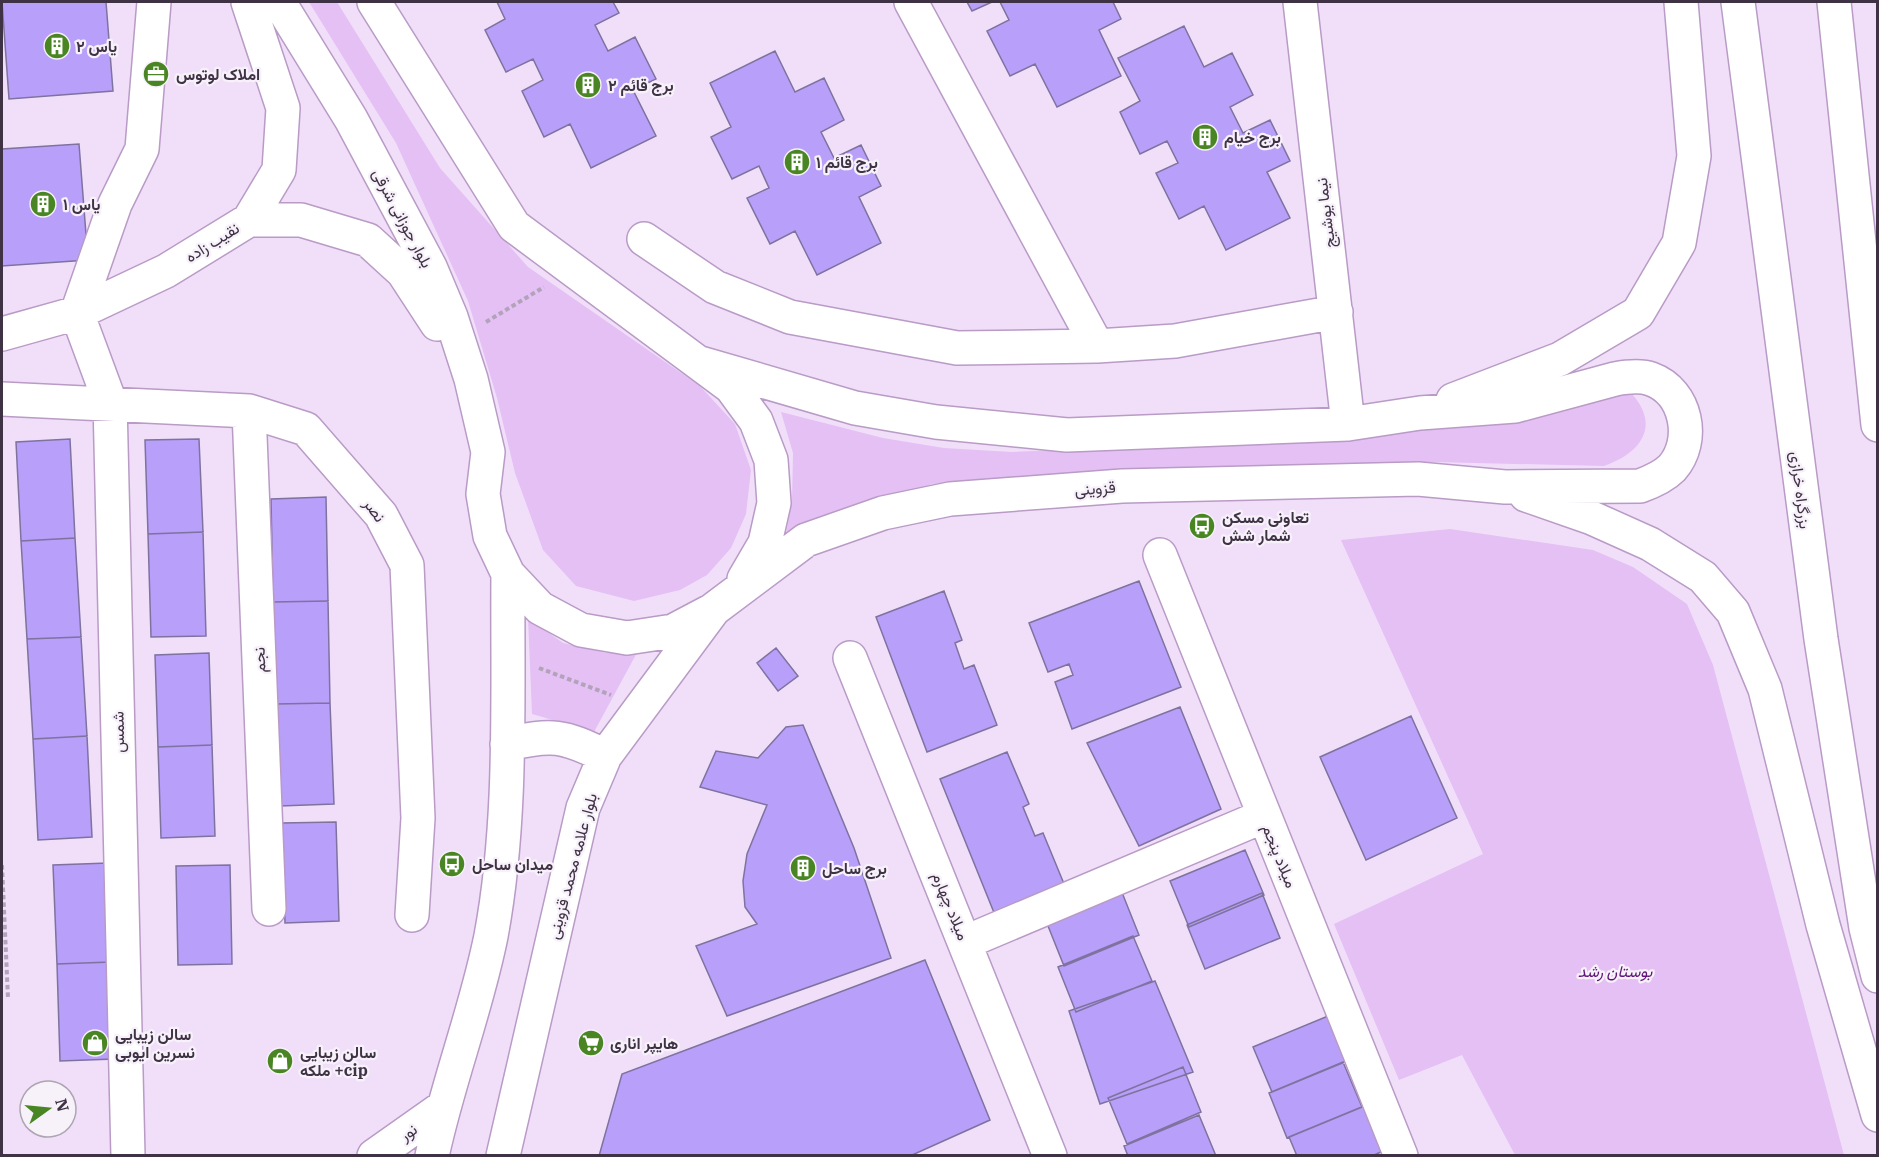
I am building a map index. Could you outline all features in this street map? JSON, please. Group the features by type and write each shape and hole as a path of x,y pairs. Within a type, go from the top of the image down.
{"main road":[{"path":"77,313 115,204 142,149 154,2"},
{"path":"248,2 283,108 279,171 249,220"},
{"name":"بلوار جوزانی شرقی","path":"279,2 351,119 430,267 451,317 471,379 488,452 483,494 490,536 508,574"},
{"path":"374,2 514,226 731,387 756,421 771,460 774,502 765,543 744,580 714,609 673,630 627,638 581,630 540,608 508,574"},
{"path":"912,2 1098,346"},
{"name":"نیما یوشیج","path":"1300,2 1348,424"},
{"path":"1420,413 1560,359 1638,313 1679,243 1694,156 1681,2"},
{"name":"بزرگراه خرازی","path":"1738,2 1821,639 1866,928 1878,976"},
{"path":"1834,2 1878,425"},
{"name":"نقیب زاده","path":"2,334 77,313 166,271 249,220 301,220 368,240 404,272 471,379"},
{"path":"644,239 715,287 790,317 957,348 1098,346 1175,341 1336,312"},
{"name":"شمس","path":"77,313 110,402 128,1155"},
{"path":"697,362 855,408 936,422 1066,435 1348,424 1420,413 1515,406 1614,379 1631,377 1651,379 1667,388 1678,401 1686,438 1681,454 1671,468 1658,478 1640,486 1505,487"},
{"name":"نصر","path":"2,399 110,402 249,411 306,429 381,515 407,566 418,818 412,915"},
{"name":"نجم","path":"249,411 268,909"},
{"name":"قزوینی","path":"714,609 806,540 883,513 950,499 1122,486 1418,479 1505,487"},
{"path":"1505,487 1592,518 1650,544 1703,577 1733,612 1765,688 1823,925 1878,1115"},
{"name":"میلاد پنجم","path":"1160,555 1401,1155"},
{"path":"432,1155 442,1108 471,1021 491,935 503,846 507,744 508,574"},
{"name":"بلوار علامه محمد قزوینی","path":"503,1155 583,808 604,756 714,609"},
{"name":"میلاد چهارم","path":"850,658 1050,1155"},
{"path":"507,744 548,736 564,738 604,756"},
{"path":"966,942 1264,816"},
{"name":"نور","path":"374,1155 442,1108"}],"path":[{"path":"508,656 605,691 635,714"},
{"path":"2,865 8,998"}],"green space":[{"path":"309,2 337,2 440,168 528,267 700,386 735,424 751,470 746,514 731,548 707,575 680,590 634,601 576,586 543,550 515,473 497,398 468,301 396,143"},
{"path":"1626,388 1644,412 1646,423 1644,434 1630,453 1604,466 1434,462 1116,471 973,480 932,484 786,534 792,501 793,453 781,412 883,438 944,448 1012,452 1386,436 1476,414"},
{"name":"بوستان رشد","path":"1450,529 1593,550 1633,567 1687,604 1713,665 1844,1155 1515,1155 1462,1055 1399,1080 1334,924 1483,854 1341,540"},
{"path":"528,618 563,643 606,653 639,649 594,732 532,714"}],"building":[{"name":"یاس ۲","path":"2,2 106,2 113,91 9,99"},
{"name":"برج قائم ۲","path":"497,2 613,2 619,13 595,25 608,51 635,37 656,79 633,90 656,136 591,168 570,124 544,137 522,91 543,80 533,59 506,72 485,30 505,19"},
{"path":"967,2 992,2 972,11"},
{"path":"1000,2 1113,2 1121,19 1099,30 1121,76 1057,107 1035,64 1010,76 987,31 1009,20"},
{"name":"برج خیام","path":"1184,26 1204,67 1232,53 1253,95 1230,107 1243,133 1270,120 1290,161 1267,172 1290,218 1226,250 1204,206 1179,219 1156,173 1178,163 1167,141 1140,154 1120,112 1140,101 1118,58"},
{"name":"برج قائم ۱","path":"775,51 795,92 824,78 844,120 821,132 834,158 861,145 881,186 859,197 881,243 817,275 795,231 770,244 747,198 769,188 759,166 732,179 711,137 731,127 710,83"},
{"name":"یاس ۱","path":"79,144 88,260 2,266 2,149"},
{"path":"70,439 75,538 21,541 16,442"},
{"path":"199,439 203,532 148,534 145,440"},
{"path":"326,497 328,601 273,602 271,499"},
{"path":"203,532 206,636 151,637 148,534"},
{"path":"75,538 81,637 27,639 21,541"},
{"path":"1139,581 1181,687 1072,729 1055,682 1073,675 1069,664 1048,672 1029,623"},
{"path":"944,591 962,640 955,643 964,669 974,665 997,725 927,752 876,617"},
{"path":"328,601 330,703 276,704 273,602"},
{"path":"81,637 87,736 33,739 27,639"},
{"path":"776,648 798,676 778,691 757,663"},
{"path":"209,653 212,745 158,747 155,655"},
{"path":"330,703 334,804 280,806 276,704"},
{"path":"1180,707 1221,809 1139,846 1087,743"},
{"path":"1411,716 1457,818 1366,860 1320,757"},
{"name":"برج ساحل","path":"803,725 854,848 891,958 727,1016 696,946 757,924 745,907 743,881 747,854 767,805 700,787 716,751 758,758 786,727"},
{"path":"87,736 92,837 38,840 33,739"},
{"path":"212,745 215,836 161,838 158,747"},
{"path":"1007,752 1029,804 1023,807 1035,836 1043,833 1067,891 997,920 940,779"},
{"path":"336,822 339,921 285,923 282,823"},
{"path":"1245,850 1264,895 1189,927 1170,881"},
{"path":"108,863 111,962 57,964 53,865"},
{"path":"230,865 232,964 178,965 176,866"},
{"path":"1121,890 1139,935 1064,966 1046,921"},
{"path":"1262,893 1280,938 1205,969 1187,925"},
{"path":"1133,936 1152,981 1076,1012 1058,967"},
{"path":"925,960 990,1120 910,1156 599,1156 622,1074"},
{"path":"111,962 114,1059 60,1061 57,964"},
{"path":"1155,981 1193,1072 1100,1104 1069,1011"},
{"path":"1328,1016 1347,1061 1272,1092 1253,1047"},
{"path":"1343,1062 1362,1107 1287,1138 1269,1093"},
{"path":"1183,1067 1201,1112 1127,1144 1108,1098"},
{"path":"1364,1106 1383,1151 1372,1156 1297,1156 1289,1137"},
{"path":"1199,1115 1216,1156 1128,1156 1124,1146"}],"place":[{"name":"یاس ۲","path":"57,46"},
{"name":"املاک لوتوس","path":"156,74"},
{"name":"برج قائم ۲","path":"588,85"},
{"name":"برج خیام","path":"1205,137"},
{"name":"برج قائم ۱","path":"797,162"},
{"name":"یاس ۱","path":"43,204"},
{"name":"تعاونی مسکن شمار شش","path":"1202,526"},
{"name":"میدان ساحل","path":"452,864"},
{"name":"برج ساحل","path":"803,868"},
{"name":"سالن زیبایی نسرین ایوبی","path":"95,1043"},
{"name":"هايپر اناری","path":"591,1043"},
{"name":"سالن زیبایی ملکه +cip","path":"280,1061"}]}
